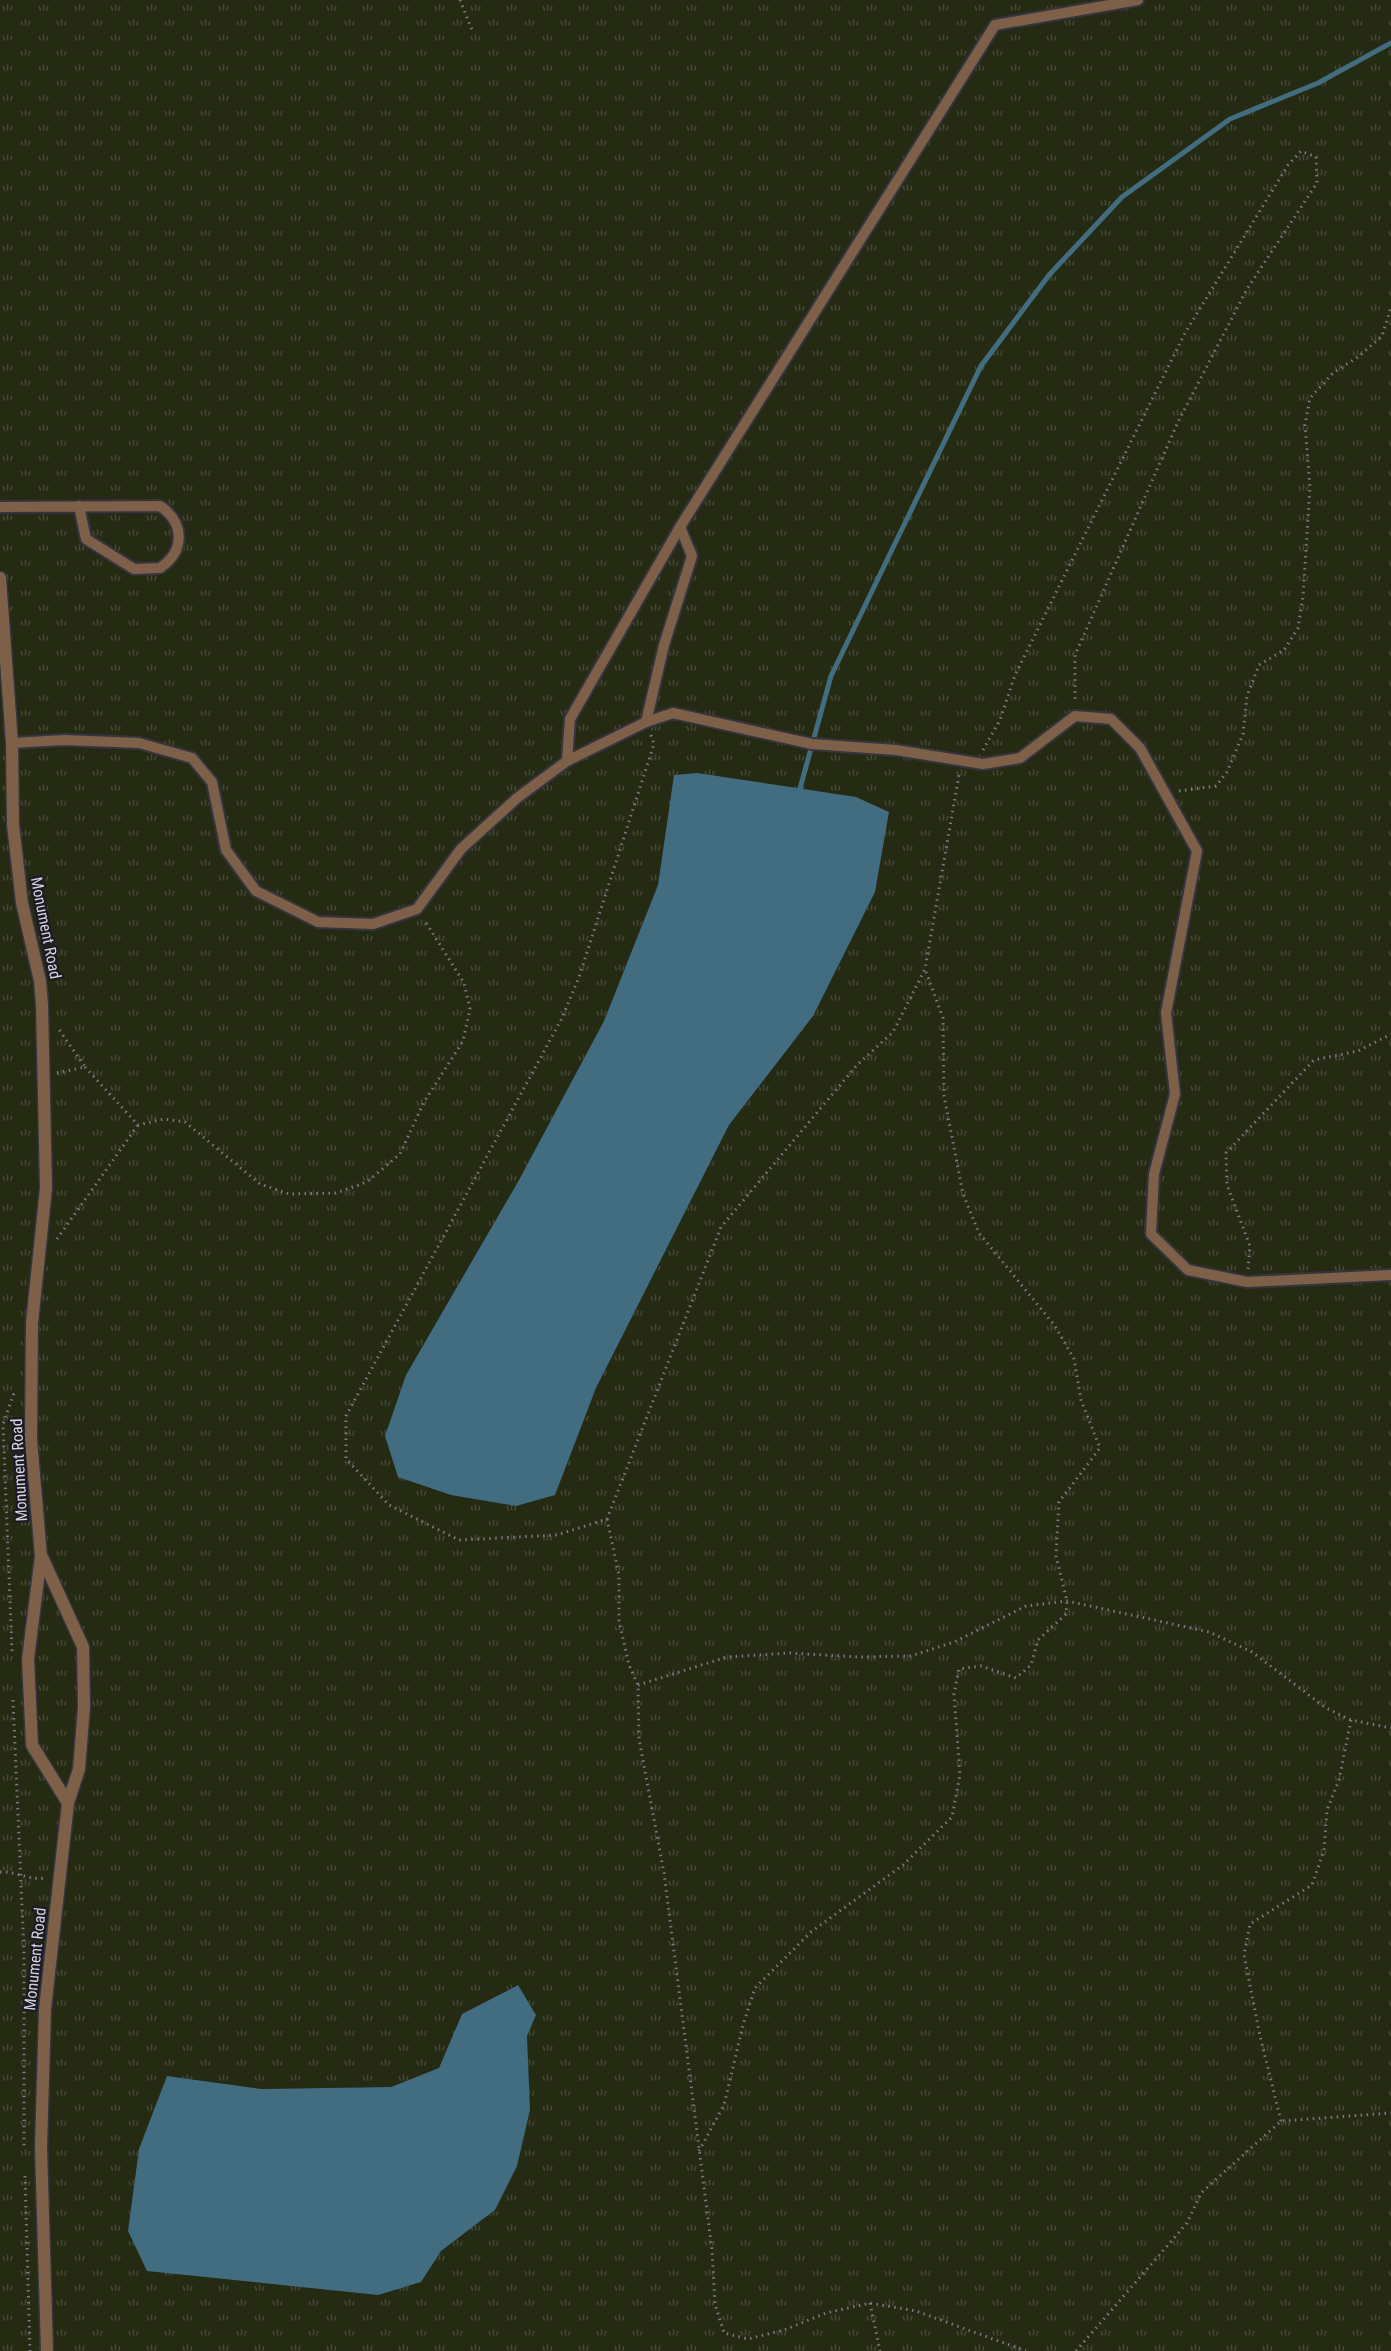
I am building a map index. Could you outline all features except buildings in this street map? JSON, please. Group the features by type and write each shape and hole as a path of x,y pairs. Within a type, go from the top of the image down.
{"street":[{"name":"Monument Road","path":"0,578 12,743 13,825 22,903 40,981 42,1005 46,1188 32,1323 31,1440 41,1556 28,1659 32,1745 68,1803 45,2009 41,2146 47,2351"},
{"path":"41,1556 83,1647 84,1707 79,1769 68,1803"}],"lane":[{"path":"567,761 570,719 680,527 995,25 1138,0"},
{"path":"0,507 79,506 160,506 177,524 180,533 177,550 160,568 134,569 86,539 79,506"},
{"path":"646,722 664,645 692,556 680,527"},
{"path":"12,743 64,740 139,743 192,758 212,782 226,850 256,891 318,922 373,924 417,909 461,849 516,798 567,761 646,722 673,713 812,744 896,750 976,763 1020,758 1075,716 1111,719 1140,748 1197,851 1166,1013 1175,1094 1154,1174 1151,1234 1188,1270 1246,1282 1391,1275"}],"path":[{"path":"460,0 472,30"},
{"path":"976,763 1000,720 1015,675 1185,333 1288,165 1301,151 1316,157 1317,183 1247,289 1189,402 1075,655 1075,716"},
{"path":"1166,795 1191,787 1216,786 1227,772 1243,734 1246,696 1259,664 1284,650 1299,628 1310,487 1305,425 1310,398 1333,373 1358,357 1382,336 1391,307"},
{"path":"607,1519 557,1535 459,1540 389,1505 346,1459 346,1416 562,1018 579,977 654,744 646,722"},
{"path":"962,760 925,969 893,1032 857,1065 721,1227 607,1519 619,1575 619,1621 629,1665 638,1685 639,1739 664,1873 712,2250 715,2304 724,2332 748,2339 784,2330 826,2313 870,2303 916,2311 1026,2351"},
{"path":"40,1263 138,1125 164,1119 185,1122 260,1184 289,1194 336,1193 367,1182 400,1154 424,1102 463,1041 470,1008 464,983 417,909"},
{"path":"699,2151 724,2105 742,2025 755,1988 812,1932 903,1865 952,1817 960,1775 954,1694 959,1669 981,1666 1016,1678 1031,1665 1038,1640 1066,1614 1067,1601 1056,1556 1059,1502 1100,1448 1081,1400 1074,1359 1055,1326 979,1233 963,1194 944,1096 943,1018 925,969"},
{"path":"42,1005 85,1067 138,1125"},
{"path":"1246,1282 1250,1246 1227,1185 1226,1153 1314,1060 1358,1051 1391,1034"},
{"path":"43,1075 85,1067"},
{"path":"12,1655 3,1424 12,1405 16,1384"},
{"path":"638,1685 727,1657 789,1653 859,1658 911,1656 954,1642 1026,1606 1067,1601 1209,1632 1252,1652 1326,1708 1351,1720 1391,1728"},
{"path":"13,1691 22,1874 24,2149"},
{"path":"1281,2121 1260,2036 1244,1954 1250,1924 1312,1885 1324,1850 1328,1810 1339,1780 1351,1720"},
{"path":"0,1872 22,1874 39,1879 61,1874"},
{"path":"1076,2351 1187,2223 1201,2193 1281,2121 1391,2113"},
{"path":"25,2173 30,2351"},
{"path":"870,2303 880,2351"}],"green space":[{"path":"0,0 1391,0 1391,2351 0,2351","holes":["697,773 750,783 813,1016 729,1125 596,1388 555,1495 406,1375 519,1180 604,1021 658,885 674,775","517,1985 536,2014 527,2036 530,2110 495,2210 441,2251 421,2282 167,2076 262,2089 391,2087 439,2068 462,2014"]}],"water":[{"path":"697,773 856,797 889,812 875,892 813,1016 729,1125 596,1388 555,1495 516,1506 451,1495 398,1477 385,1436 406,1375 519,1180 604,1021 658,885 674,775"},
{"path":"518,1985 536,2015 527,2036 530,2110 517,2166 495,2210 441,2251 421,2282 378,2295 147,2271 128,2231 139,2149 167,2076 262,2089 391,2087 439,2068 462,2014"}],"waterway":[{"path":"799,792 831,676 887,560 981,366 1049,275 1122,197 1230,119 1318,83 1391,43"}]}
